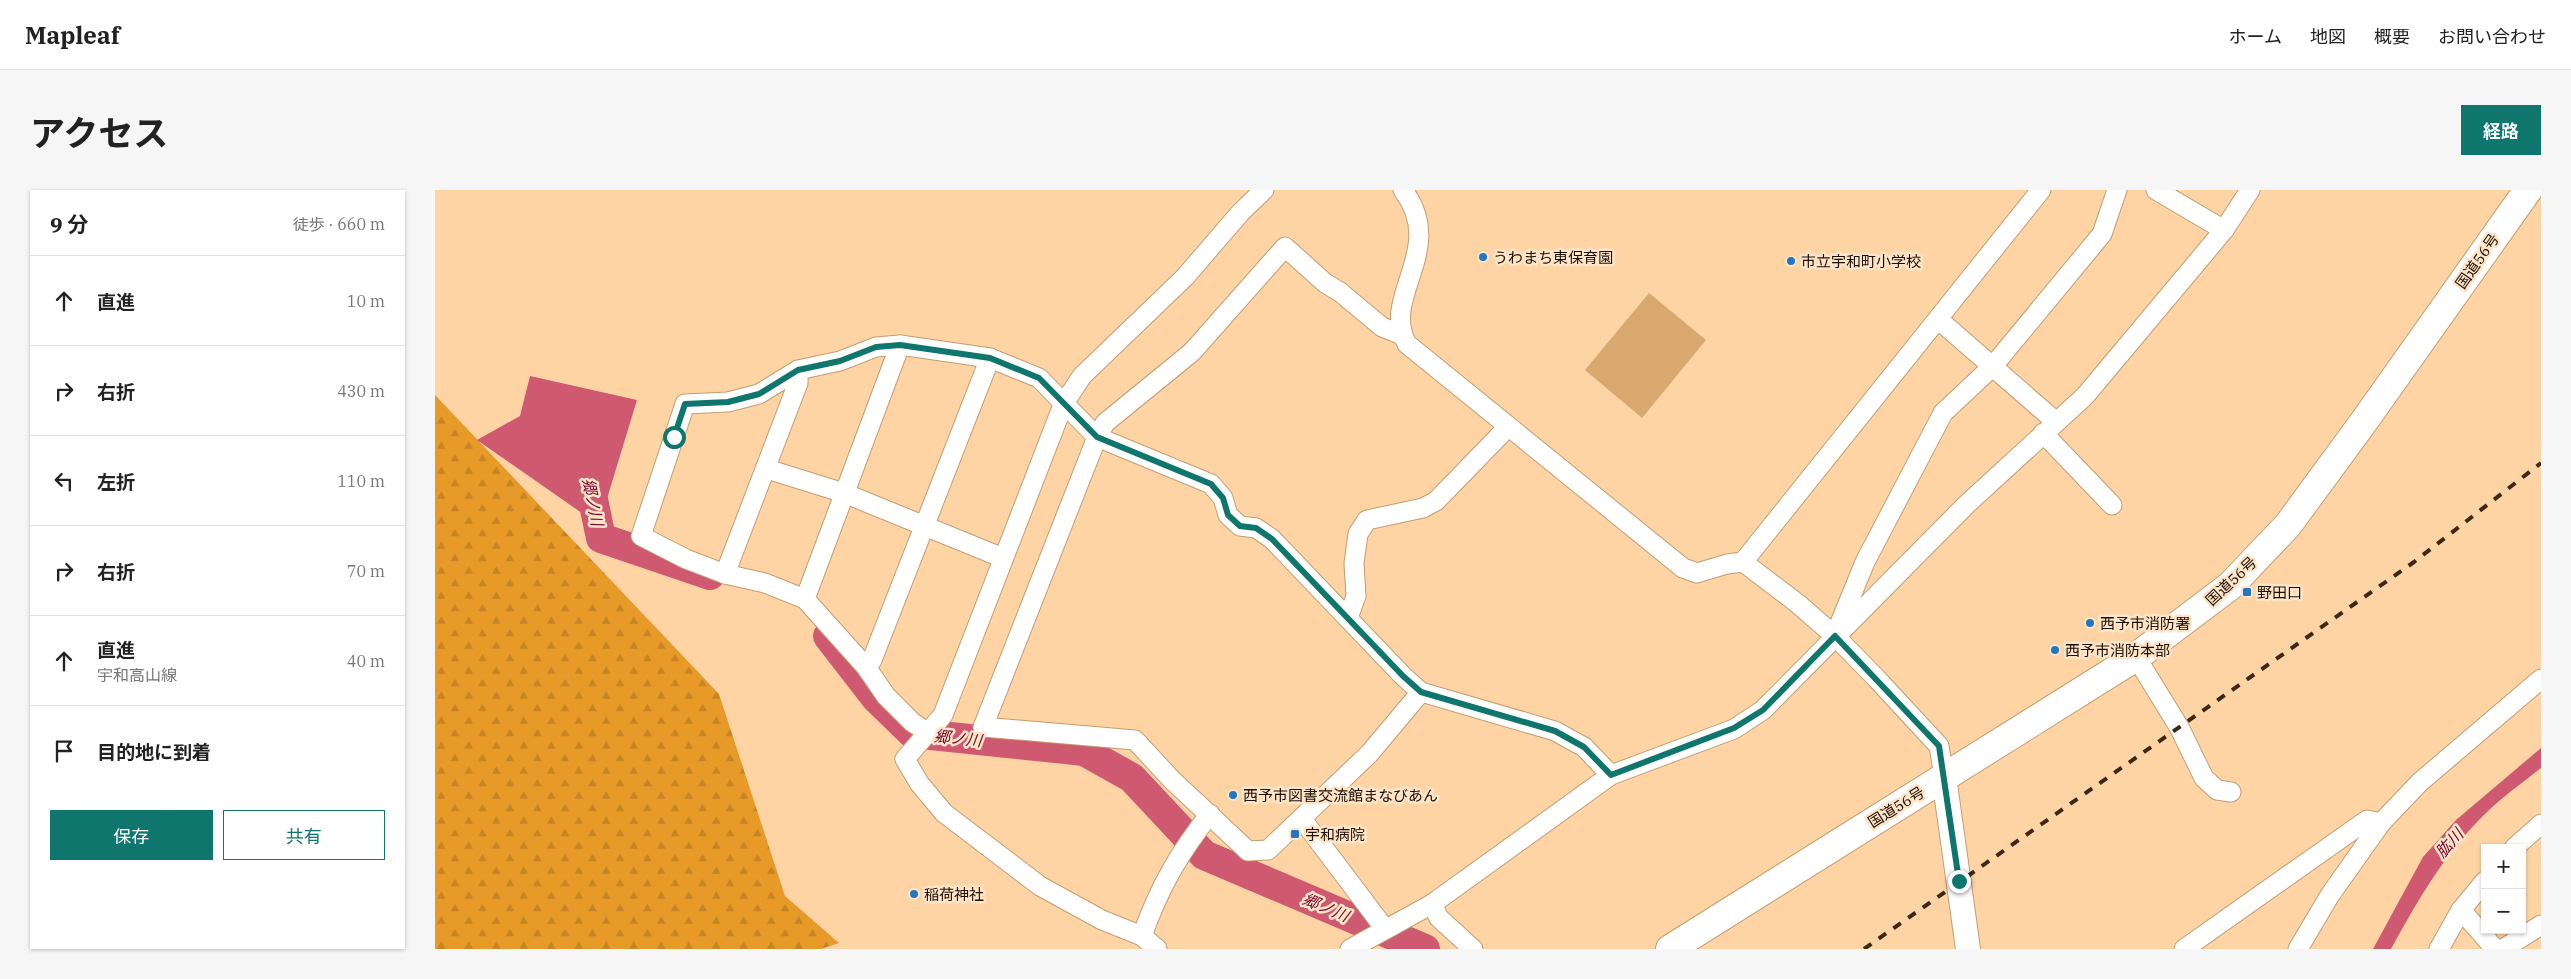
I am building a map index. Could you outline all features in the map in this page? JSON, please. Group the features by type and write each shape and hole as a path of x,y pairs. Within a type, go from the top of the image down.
{"highway":[{"name":"国道56号","path":"1669,949 2136,657 2230,586 2288,525 2365,420 2527,190"}],"main road":[{"path":"1943,777 1968,949"}],"street":[{"path":"1157,949 1142,936 1102,920 1040,886 944,813 919,783 905,759 943,715 1063,404 1082,376 1185,277 1241,212 1264,190"},
{"path":"1403,190 1419,218 1420,238 1401,314 1402,335 1407,344 1683,568 1697,573 1727,564 1743,562 1939,320 2041,190"},
{"path":"1835,636 1865,562 1943,413 1993,366 2101,234 2117,190"},
{"path":"2156,190 2224,230"},
{"path":"1350,949 1432,904 1611,775 1734,728 1763,710 1967,504 2085,396 2224,230 2250,190"},
{"path":"1402,335 1382,327 1340,292 1325,283 1285,247 1192,352 1105,424 1097,437 983,728 1135,740 1172,780 1248,851 1268,850 1369,754 1421,692"},
{"path":"1939,320 1993,366 2049,427 2112,505"},
{"path":"805,599 900,345"},
{"path":"928,733 912,722 886,696 866,667 805,599 765,583 725,574 686,559 641,536 685,404 728,402 759,394 798,370 840,361 876,347 900,345 990,358 1039,378 1097,437 1211,484 1223,498 1228,515 1240,526 1256,528 1272,539 1421,692 1555,731 1584,747 1611,775"},
{"path":"866,667 872,660 990,358"},
{"path":"725,574 767,469 798,383 798,370"},
{"path":"1349,618 1356,596 1354,563 1358,534 1367,520 1423,508 1436,502 1508,427"},
{"path":"767,469 844,493 1003,558"},
{"path":"1743,562 1797,603 1835,636 1939,746 1943,777"},
{"path":"2136,657 2179,727 2204,778 2217,790 2231,792"},
{"path":"2298,949 2330,895 2381,823 2420,782 2541,679"},
{"path":"1142,936 1153,905 1168,873 1184,846 1210,814"},
{"path":"1302,819 1385,929"},
{"path":"2184,949 2367,820 2381,823"},
{"path":"2518,844 2541,824"},
{"path":"2439,949 2461,910 2481,886"},
{"path":"1432,904 1439,918 1473,949"},
{"path":"2461,910 2495,949"},
{"path":"2503,949 2541,925"}],"green space":[{"path":"435,395 719,694 785,896 839,943 821,949 435,949"}],"shaded area":[{"path":"1649,293 1706,340 1642,418 1585,370"}],"water":[{"path":"530,376 637,400 599,525 477,440 520,416"},
{"name":"肱川","path":"2541,748 2541,768 2512,790 2470,829 2444,861 2391,949 2373,949 2423,857 2456,820"}],"waterway":[{"name":"郷ノ川","path":"590,485 601,538 710,575"},
{"name":"郷ノ川","path":"828,636 876,698 912,733 1084,751 1132,778 1204,855 1425,949"}],"railway":[{"path":"1864,949 2414,562 2541,463"}],"place":[{"name":"うわまち東保育園","path":"1483,257"},
{"name":"市立宇和町小学校","path":"1791,261"},
{"name":"野田口","path":"2247,592"},
{"name":"西予市消防署","path":"2090,623"},
{"name":"西予市消防本部","path":"2055,650"},
{"name":"西予市図書交流館まなびあん","path":"1233,795"},
{"name":"宇和病院","path":"1295,834"},
{"name":"稲荷神社","path":"914,894"}],"route":[{"path":"674,437 685,404 728,402 759,394 798,370 840,361 876,347 900,345 990,358 1015,366 1039,378 1097,437 1211,484 1223,498 1228,515 1240,526 1256,528 1272,539 1403,676 1421,692 1555,731 1584,747 1611,775 1734,728 1763,710 1835,636 1939,746 1959,881"}]}
